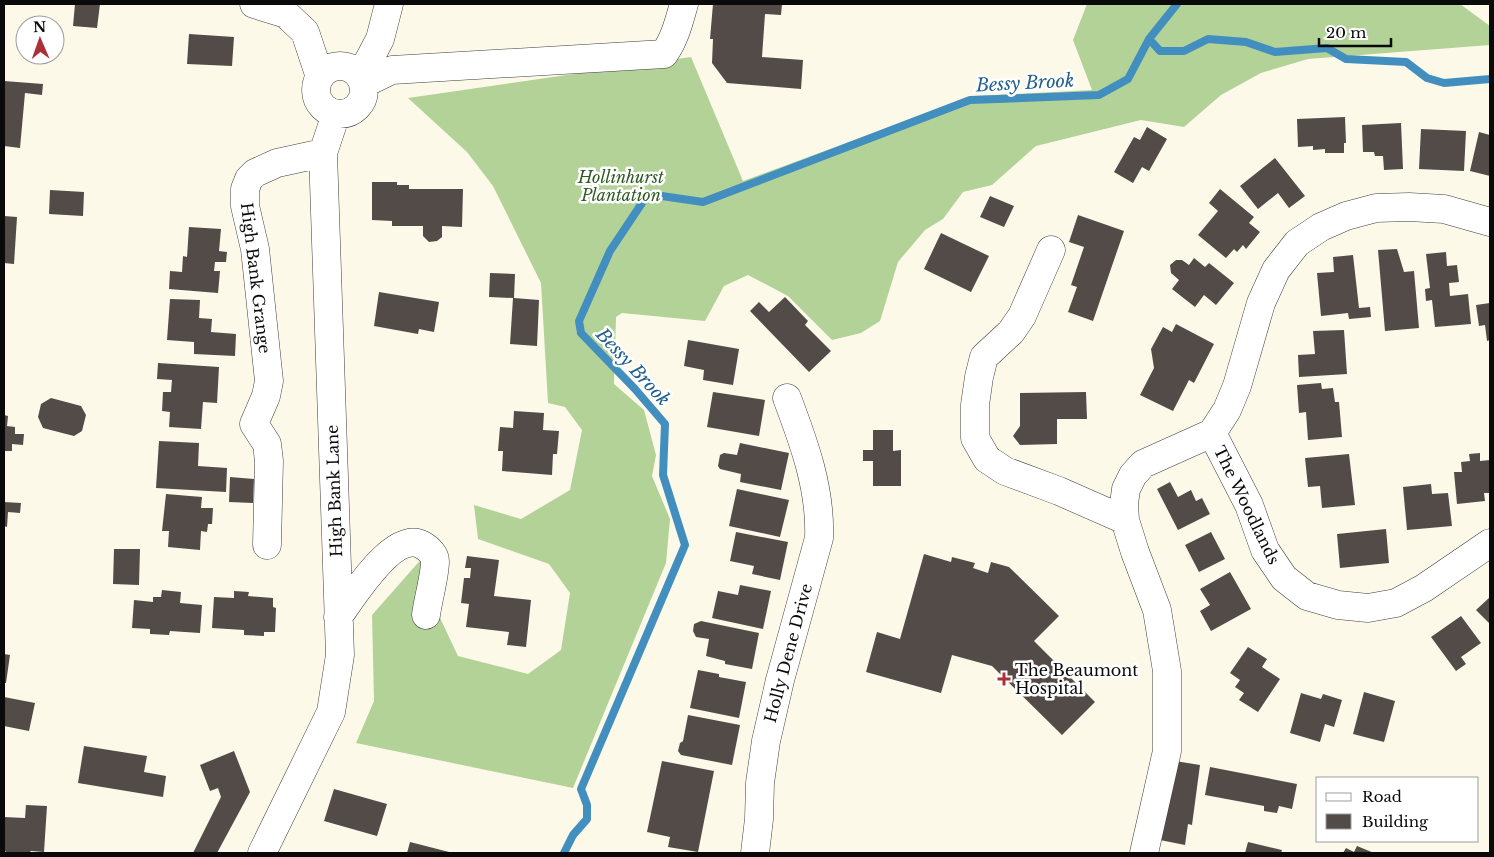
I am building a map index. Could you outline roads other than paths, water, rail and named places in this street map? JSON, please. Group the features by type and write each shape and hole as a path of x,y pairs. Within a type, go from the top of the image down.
{"street":[{"path":"254,4 286,14 305,32 320,77"},
{"path":"361,81 354,71 347,67 340,66 325,71 317,84 318,100 329,111 336,114 344,114 358,106 362,99 361,81 380,39 389,4"},
{"path":"361,81 392,70 664,54 678,25 684,4"},
{"name":"High Bank Lane","path":"262,853 331,712 340,655 323,153 336,114"},
{"name":"High Bank Grange","path":"268,545 269,461 267,444 254,424 266,396 269,381 254,249 245,206 245,190 249,179 255,173 277,163 323,153"},
{"name":"The Woodlands","path":"1490,222 1444,209 1376,208 1346,216 1320,227 1297,243 1276,270 1261,303 1237,386 1227,410 1212,433 1249,505 1265,550 1284,578 1307,596 1338,605 1368,608 1396,603 1424,588 1490,543"},
{"path":"1051,250 1022,316 1011,332 984,357 979,377 975,438 987,458 1005,471 1059,491 1125,520"},
{"name":"Holly Dene Drive","path":"755,853 760,783 766,741 780,680 819,538 820,517 808,455 787,398"},
{"path":"1144,853 1167,751 1167,671 1157,610 1125,520 1124,504 1126,489 1133,475 1142,464 1212,433"},
{"path":"338,617 382,560 400,546 410,542 425,546 430,550 434,559 426,615"}],"waterway":[{"name":"Bessy Brook","path":"564,853 573,835 587,819 587,805 581,789 685,545 663,475 665,424 635,389 581,333 579,321 610,251 648,194 703,202 970,100 1099,95 1128,79 1149,39 1177,4"},
{"path":"1149,39 1160,51 1184,51 1208,39 1246,42 1275,52 1327,48 1346,59 1406,62 1427,78 1444,83 1490,79"}],"place":[{"name":"The Beaumont Hospital","path":"1004,679"}],"park label":[{"name":"Hollinhurst Plantation","path":"621,186"}]}
